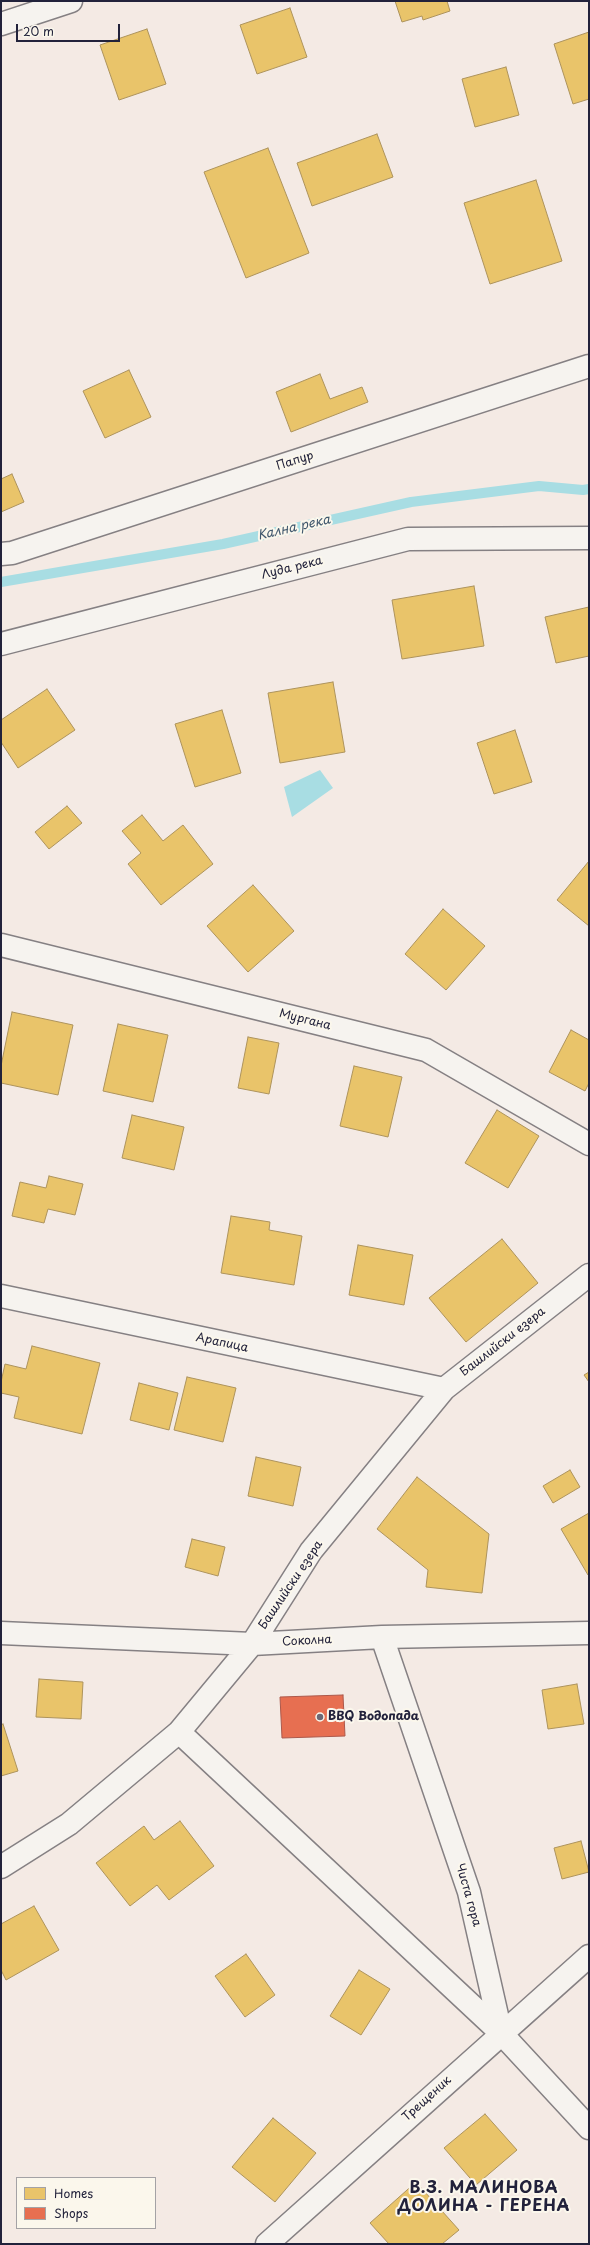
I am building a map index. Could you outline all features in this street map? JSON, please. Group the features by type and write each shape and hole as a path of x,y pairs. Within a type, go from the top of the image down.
{"street":[{"path":"1,24 71,1"},
{"name":"Папур","path":"1,554 20,550 589,366"},
{"name":"Луда река","path":"1,644 408,539 589,538"},
{"name":"Мургана","path":"1,945 426,1050 589,1144"},
{"name":"Башлийски езера","path":"1,1867 69,1824 179,1732 252,1644 311,1551 444,1389 589,1275"},
{"name":"Арапица","path":"1,1296 444,1389"},
{"name":"Соколна","path":"1,1632 252,1644 382,1637 589,1633"},
{"name":"Чиста гора","path":"382,1637 469,1892 501,2033"},
{"path":"179,1732 501,2033 589,2128"},
{"name":"Трещеник","path":"267,2244 501,2033 589,1956"}],"water":[{"path":"320,770 333,788 292,817 284,787"}],"building: Homes":[{"path":"395,1 447,1 450,11 423,20 422,16 402,22"},
{"path":"290,8 307,57 257,74 240,25"},
{"path":"147,29 166,84 119,100 100,45"},
{"path":"589,32 589,99 573,104 554,44"},
{"path":"506,67 519,115 475,127 462,79"},
{"path":"377,134 393,177 312,206 297,163"},
{"path":"268,148 309,253 246,278 204,172"},
{"path":"536,180 562,261 490,284 464,203"},
{"path":"129,370 151,417 105,438 83,391"},
{"path":"320,374 330,399 362,387 368,402 291,432 276,392"},
{"path":"12,474 24,502 1,512 1,479"},
{"path":"474,586 484,646 402,659 392,600"},
{"path":"589,607 589,656 556,663 545,617"},
{"path":"333,682 345,752 280,763 268,693"},
{"path":"47,689 75,730 18,768 1,742 1,720"},
{"path":"222,710 241,773 195,787 175,724"},
{"path":"515,730 532,782 494,794 477,743"},
{"path":"67,806 82,823 49,849 35,832"},
{"path":"142,815 163,841 183,825 213,864 161,905 128,864 141,853 122,831"},
{"path":"589,861 589,926 557,900"},
{"path":"253,885 294,931 248,972 207,926"},
{"path":"443,909 485,946 446,990 405,954"},
{"path":"12,1012 73,1025 58,1095 1,1083 1,1066"},
{"path":"118,1024 168,1035 153,1102 103,1091"},
{"path":"571,1030 589,1040 589,1083 585,1091 549,1072"},
{"path":"248,1037 279,1043 269,1094 238,1088"},
{"path":"354,1066 402,1077 388,1137 340,1126"},
{"path":"497,1110 539,1136 508,1188 465,1163"},
{"path":"132,1115 184,1127 174,1170 122,1158"},
{"path":"49,1176 83,1184 75,1215 48,1209 44,1223 12,1216 20,1182 46,1188"},
{"path":"231,1216 270,1222 269,1230 302,1236 294,1285 221,1273"},
{"path":"502,1239 538,1283 466,1342 429,1298"},
{"path":"358,1245 413,1255 404,1305 349,1295"},
{"path":"32,1346 100,1363 82,1434 14,1418 19,1397 1,1393 1,1382 5,1364 26,1369"},
{"path":"589,1372 589,1382 584,1375"},
{"path":"187,1377 236,1388 223,1442 174,1430"},
{"path":"139,1383 178,1393 169,1430 130,1420"},
{"path":"256,1457 301,1467 293,1506 248,1496"},
{"path":"570,1470 580,1487 553,1503 543,1486"},
{"path":"417,1477 489,1534 482,1593 426,1587 428,1570 377,1529"},
{"path":"589,1513 589,1575 588,1575 561,1529"},
{"path":"192,1539 225,1547 218,1576 185,1567"},
{"path":"39,1679 83,1682 81,1719 36,1717"},
{"path":"577,1684 584,1724 548,1729 542,1690"},
{"path":"3,1724 18,1771 1,1776 1,1725"},
{"path":"180,1821 214,1866 169,1900 157,1885 130,1906 96,1863 144,1826 154,1840"},
{"path":"581,1841 589,1872 562,1879 554,1848"},
{"path":"34,1906 59,1950 6,1980 1,1970 1,1924"},
{"path":"246,1954 275,1995 245,2017 215,1976"},
{"path":"359,1970 390,1989 361,2035 330,2016"},
{"path":"485,2114 517,2150 476,2185 444,2148"},
{"path":"273,2118 316,2153 275,2202 232,2167"},
{"path":"416,2182 459,2230 442,2244 389,2244 370,2223"}],"building: Shops":[{"path":"343,1695 345,1736 282,1738 280,1697"}],"waterway":[{"name":"Кална река","path":"1,582 223,544 411,502 539,486 583,490 589,489"}],"place":[{"name":"BBQ Водопада","path":"320,1717"}],"district":[{"name":"В.З. МАЛИНОВА ДОЛИНА - ГЕРЕНА","path":"484,2198"}]}
